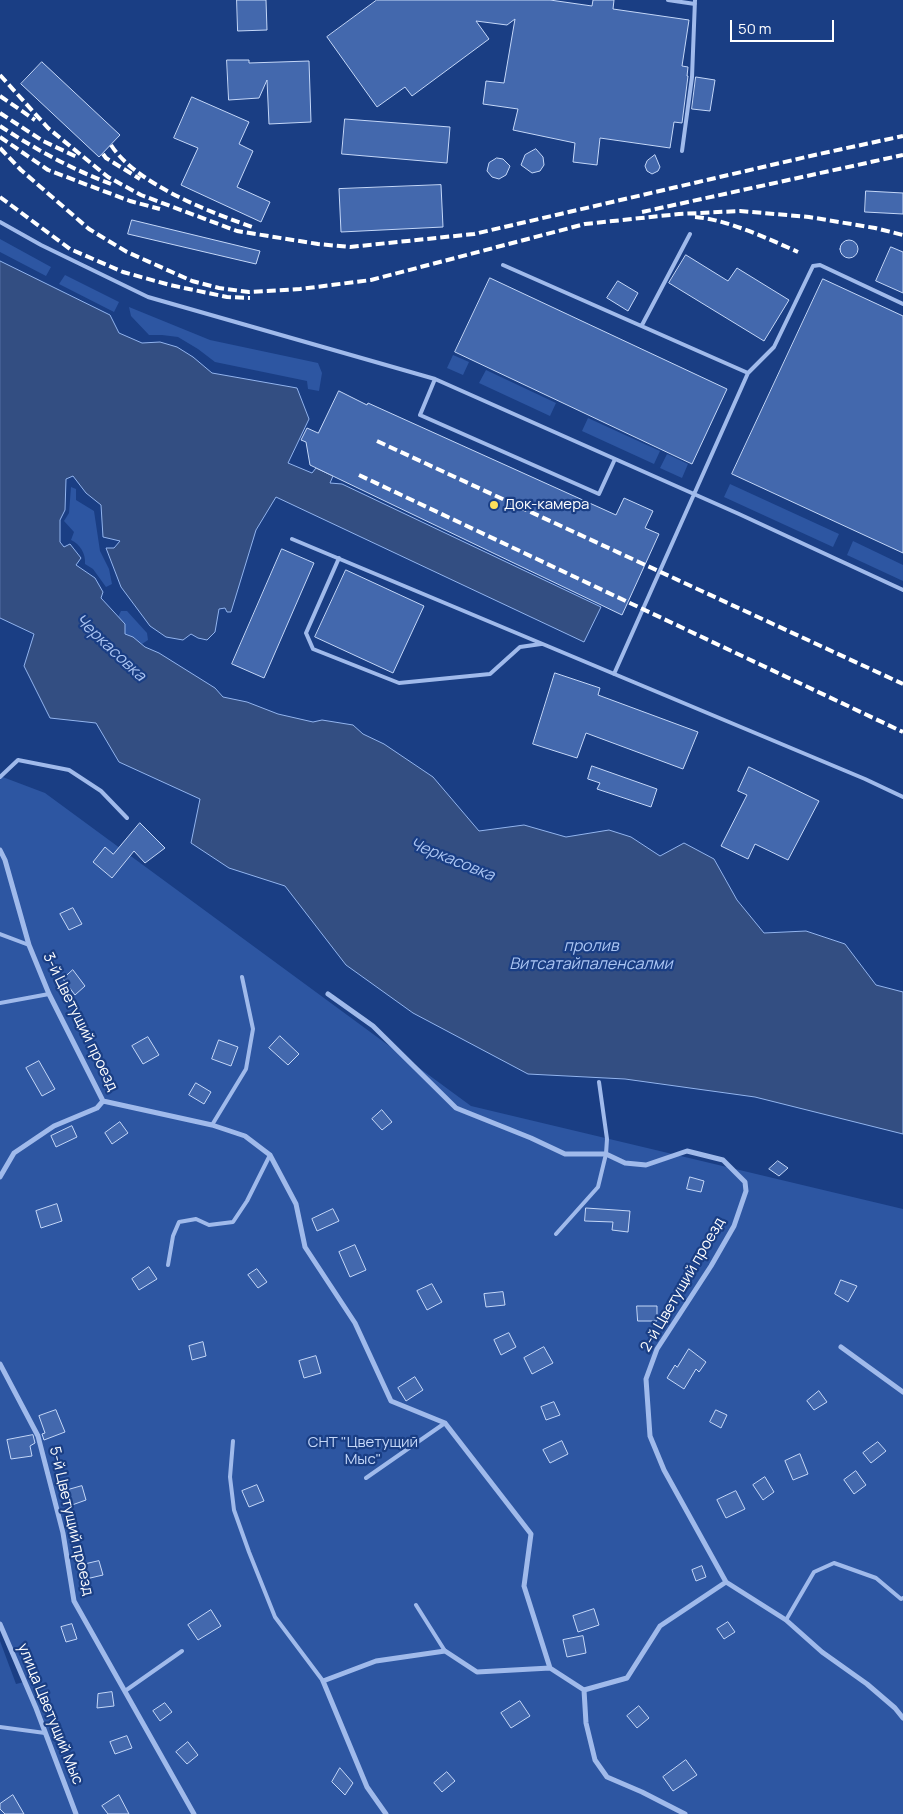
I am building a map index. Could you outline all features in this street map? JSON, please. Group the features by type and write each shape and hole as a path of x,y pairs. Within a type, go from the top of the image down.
{"street":[{"name":"3-й Цветущий проезд","path":"0,850 5,860 29,945 48,994 103,1101 212,1125 245,1136 270,1154 296,1204 305,1247 355,1323 390,1401 445,1423"},
{"name":"2-й Цветущий проезд","path":"328,994 373,1026 456,1108 531,1138 565,1154 606,1154 625,1163 646,1164 687,1152 723,1160 745,1182 746,1191 734,1226 711,1266 657,1349 646,1379 650,1436 664,1470 726,1582 786,1620 822,1652 867,1684 895,1708 903,1718"},
{"path":"0,1177 14,1153 54,1126 97,1108 103,1101"},
{"path":"841,1347 903,1392"},
{"name":"5-й Цветущий проезд","path":"0,1364 38,1436 63,1533 74,1601 194,1814"},
{"path":"445,1423 531,1534 524,1586 550,1668"},
{"path":"386,1814 367,1787 323,1681 376,1661 445,1651 477,1672 550,1668 584,1690 627,1678 660,1626 726,1582"},
{"name":"улица Цветущий Мыс","path":"0,1624 76,1814"},
{"path":"584,1690 586,1723 595,1760 607,1777 642,1792 684,1814"}],"lane":[{"path":"668,0 695,2 692,77 682,151"},
{"path":"0,222 41,245 148,297 436,379 903,590"},
{"path":"642,325 690,234"},
{"path":"503,264 748,373"},
{"path":"614,674 748,373 774,347 813,266 820,265 903,304"},
{"path":"436,379 420,414 599,494 615,459"},
{"path":"292,539 903,796"},
{"path":"339,558 306,633 313,649 399,683 490,674 520,647 542,644"},
{"path":"0,777 18,760 69,770 101,791 127,818"},
{"path":"0,934 29,945"},
{"path":"212,1125 246,1069 253,1029 242,977"},
{"path":"0,1002 48,994"},
{"path":"556,1234 598,1187 606,1154 607,1139 599,1082"},
{"path":"168,1265 173,1236 179,1222 196,1219 209,1225 233,1222 247,1201 270,1154"},
{"path":"366,1478 445,1423"},
{"path":"233,1441 230,1477 234,1510 249,1552 275,1617 323,1681"},
{"path":"786,1620 814,1572 834,1563 876,1578 901,1599 903,1598"},
{"path":"416,1606 445,1651"},
{"path":"125,1691 182,1650"},
{"path":"0,1727 45,1733"}],"green space":[{"path":"0,239 51,267 46,276 0,252"},
{"path":"65,275 119,302 114,312 59,284"},
{"path":"129,307 210,340 318,363 322,373 319,391 308,389 307,381 215,362 178,337 149,335 131,316"},
{"path":"453,355 469,362 463,375 447,368"},
{"path":"486,370 556,403 550,416 479,383"},
{"path":"588,418 660,451 654,464 582,431"},
{"path":"667,454 688,464 682,478 660,468"},
{"path":"730,484 839,534 833,547 724,497"},
{"path":"71,487 76,489 76,500 94,511 100,551 109,569 112,584 106,587 93,569 85,564 82,550 71,540 74,532 64,521 69,513"},
{"path":"853,541 903,565 903,581 847,555"},
{"path":"121,611 127,611 147,633 148,640 142,644 125,634 118,617"},
{"name":"СНТ \"Цветущий Мыс\"","path":"0,776 45,793 471,1106 903,1209 903,1814 0,1814 0,1641 16,1684 24,1682 0,1624"}],"water":[{"name":"пролив Витсатайпаленсалми","path":"0,261 110,315 119,333 142,343 160,342 177,347 193,357 212,373 297,388 309,419 288,463 312,473 316,468 333,476 330,483 342,484 601,607 584,642 276,497 256,530 231,612 227,612 225,608 219,609 215,632 207,640 191,634 183,640 166,637 150,626 121,587 106,548 114,548 120,541 103,537 101,505 86,493 73,476 66,479 65,510 60,520 60,542 64,547 70,544 81,558 76,565 95,578 103,592 101,598 125,624 125,634 133,637 145,647 159,653 215,688 223,697 247,702 278,714 313,722 322,720 353,725 363,734 384,744 433,777 479,831 524,825 566,837 609,830 631,837 660,856 684,843 714,859 737,900 764,933 806,931 845,944 876,985 903,992 903,1134 755,1097 625,1079 528,1074 413,1013 346,965 285,886 229,868 191,843 200,799 119,762 96,723 50,718 24,666 34,634 0,618"}],"building":[{"path":"237,0 266,0 267,30 238,31"},
{"path":"377,0 550,0 592,6 593,0 614,0 613,9 689,20 682,66 688,67 688,76 682,123 674,122 670,148 600,138 597,165 573,162 575,143 513,130 518,109 483,104 486,81 504,83 515,19 507,25 476,21 489,39 412,96 405,87 377,107 327,37"},
{"path":"227,60 249,60 249,63 309,61 311,122 269,124 267,80 259,98 229,100"},
{"path":"42,62 120,135 99,157 21,84"},
{"path":"696,77 715,80 710,111 692,109"},
{"path":"192,97 249,122 239,144 253,151 237,187 270,202 261,222 181,185 198,148 174,138"},
{"path":"345,119 450,127 447,163 342,154"},
{"path":"536,149 543,157 544,165 540,171 532,173 521,165 525,155"},
{"path":"655,155 660,167 658,171 652,174 647,171 645,166 647,161"},
{"path":"497,158 503,159 510,166 506,175 499,179 492,177 487,171 489,163"},
{"path":"441,185 443,227 341,232 339,189"},
{"path":"866,191 903,193 903,214 865,212"},
{"path":"132,220 260,251 256,264 128,234"},
{"path":"849,240 855,243 858,249 855,255 849,258 843,255 840,249 843,243"},
{"path":"891,247 903,252 903,293 876,281"},
{"path":"686,255 728,281 737,268 789,300 764,341 669,283"},
{"path":"490,278 727,389 692,464 455,352"},
{"path":"823,279 903,316 903,553 732,474"},
{"path":"618,281 638,293 628,311 607,298"},
{"name":"Док-камера","path":"339,391 616,515 624,498 653,511 645,528 659,534 622,615 310,465 306,442 301,440 307,428 318,433"},
{"path":"282,549 314,563 264,678 232,664"},
{"path":"346,570 424,606 393,673 315,637"},
{"path":"555,673 600,688 598,695 698,732 683,769 586,733 577,758 533,744"},
{"path":"592,766 657,789 651,807 597,789 600,783 588,779"},
{"path":"749,767 819,801 788,860 755,844 748,859 721,846 747,795 738,791"},
{"path":"140,823 165,848 145,863 134,851 112,878 93,862 105,847 113,854"},
{"path":"73,908 82,924 69,930 60,914"},
{"path":"73,970 85,986 75,995 63,979"},
{"path":"280,1036 299,1054 288,1065 269,1048"},
{"path":"148,1037 159,1055 143,1064 132,1046"},
{"path":"219,1040 238,1047 231,1066 212,1059"},
{"path":"39,1061 55,1089 42,1096 26,1068"},
{"path":"196,1083 211,1092 204,1104 189,1095"},
{"path":"382,1110 392,1122 382,1130 372,1119"},
{"path":"120,1122 128,1133 112,1144 105,1133"},
{"path":"72,1126 77,1137 56,1147 51,1136"},
{"path":"778,1161 788,1168 779,1176 769,1169"},
{"path":"690,1177 704,1181 701,1192 687,1189"},
{"path":"57,1204 62,1221 41,1228 36,1211"},
{"path":"586,1208 630,1211 628,1232 612,1230 613,1222 585,1221"},
{"path":"333,1209 339,1221 317,1231 312,1219"},
{"path":"355,1245 366,1270 350,1277 339,1252"},
{"path":"149,1267 157,1279 139,1290 132,1279"},
{"path":"257,1269 267,1282 258,1288 248,1275"},
{"path":"841,1280 857,1286 848,1302 835,1294"},
{"path":"432,1284 442,1302 427,1310 417,1291"},
{"path":"503,1292 505,1305 486,1307 484,1294"},
{"path":"637,1306 657,1306 657,1321 638,1321"},
{"path":"509,1333 516,1347 501,1355 494,1340"},
{"path":"203,1342 206,1356 192,1360 189,1346"},
{"path":"544,1347 553,1363 532,1374 524,1358"},
{"path":"689,1349 706,1362 699,1372 696,1369 684,1389 667,1378"},
{"path":"316,1356 321,1373 304,1378 299,1361"},
{"path":"415,1377 423,1390 406,1401 398,1388"},
{"path":"819,1391 827,1402 814,1410 807,1401"},
{"path":"554,1402 560,1415 546,1420 541,1407"},
{"path":"56,1410 65,1432 44,1440 42,1434 45,1433 39,1416"},
{"path":"716,1410 727,1415 721,1428 710,1422"},
{"path":"33,1435 35,1443 30,1446 32,1456 11,1459 7,1440"},
{"path":"562,1441 568,1454 550,1463 543,1450"},
{"path":"878,1442 886,1451 871,1463 863,1453"},
{"path":"800,1454 808,1474 793,1480 785,1461"},
{"path":"856,1471 866,1485 854,1494 844,1480"},
{"path":"765,1477 774,1492 763,1500 753,1485"},
{"path":"257,1485 264,1501 249,1507 242,1491"},
{"path":"82,1486 86,1500 72,1505 68,1490"},
{"path":"736,1491 745,1509 726,1518 717,1500"},
{"path":"99,1561 103,1575 86,1579 82,1565"},
{"path":"702,1566 706,1577 696,1581 692,1570"},
{"path":"594,1609 599,1625 578,1632 573,1616"},
{"path":"211,1610 221,1626 198,1640 188,1625"},
{"path":"728,1622 735,1632 724,1639 717,1629"},
{"path":"72,1624 77,1639 66,1642 61,1627"},
{"path":"583,1636 586,1653 567,1657 563,1640"},
{"path":"112,1692 114,1706 97,1708 98,1694"},
{"path":"520,1701 530,1716 511,1728 501,1713"},
{"path":"165,1703 172,1712 160,1721 153,1711"},
{"path":"639,1706 649,1718 637,1728 627,1716"},
{"path":"127,1736 132,1748 115,1754 110,1742"},
{"path":"188,1742 198,1755 187,1764 176,1752"},
{"path":"686,1760 697,1775 673,1791 663,1777"},
{"path":"340,1768 353,1783 345,1795 332,1782"},
{"path":"447,1772 455,1781 442,1792 434,1783"},
{"path":"13,1795 24,1814 5,1814 0,1809 0,1804"},
{"path":"119,1795 129,1814 108,1814 102,1806"}],"railway":[{"path":"0,75 48,128 108,177 141,195 237,231 318,244 350,247 474,234 903,136"},
{"path":"0,96 35,120"},
{"path":"0,113 43,141 77,157"},
{"path":"0,126 54,158 111,184"},
{"path":"0,137 48,170 130,201 160,209"},
{"path":"111,145 138,173 157,185 197,206 255,228"},
{"path":"0,148 21,170 89,229 127,252 192,281 219,288 249,292 300,289 371,280 585,224 679,214 740,211 809,217 875,228 903,235"},
{"path":"103,154 106,158 140,179"},
{"path":"642,212 903,155"},
{"path":"0,197 70,249 123,272 170,285 227,297 250,298"},
{"path":"695,217 720,221 798,252"},
{"path":"377,441 903,684"},
{"path":"359,475 903,732"}],"place":[{"name":"Док-камера","path":"494,505"}],"water label":[{"name":"Черкасовка","path":"110,648"},
{"name":"Черкасовка","path":"452,860"}]}
